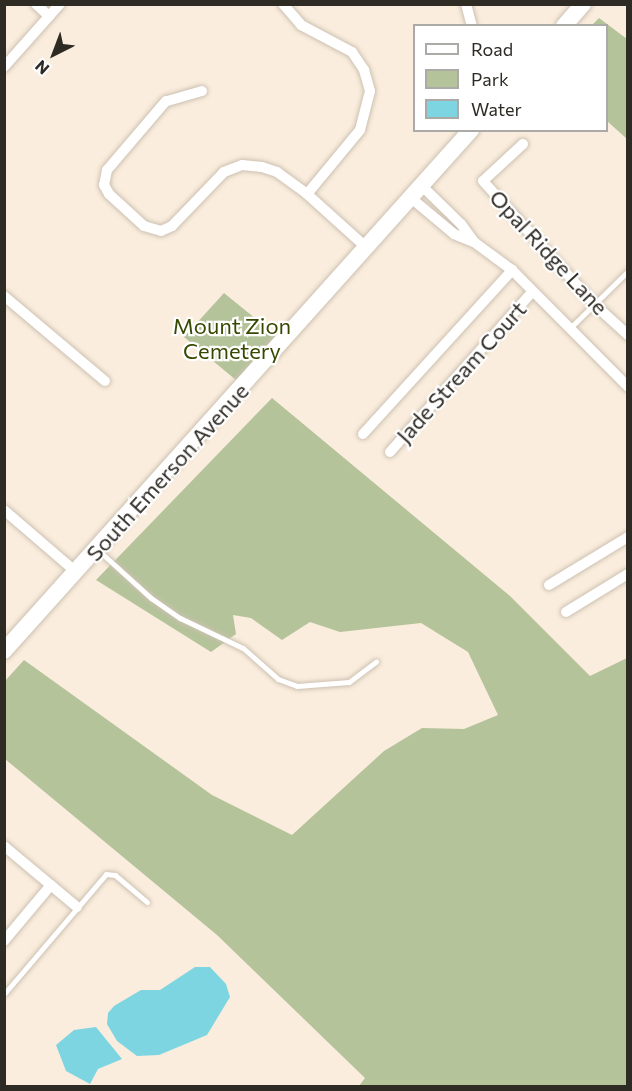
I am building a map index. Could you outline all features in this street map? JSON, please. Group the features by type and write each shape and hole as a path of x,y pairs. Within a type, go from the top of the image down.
{"main road":[{"path":"566,24 583,4"},
{"name":"South Emerson Avenue","path":"4,651 469,132"}],"street":[{"path":"36,4 49,16"},
{"path":"4,67 60,4"},
{"path":"283,4 301,25 332,38 352,52 364,70 370,92 360,130 307,194"},
{"path":"466,4 471,24"},
{"path":"202,91 166,101 107,170 106,190 144,226 157,231 172,226 220,175 242,165 277,172 307,194 367,248"},
{"name":"Opal Ridge Lane","path":"523,144 483,181 594,304 627,335"},
{"path":"416,192 454,234 474,242 512,270 568,331 627,387"},
{"path":"416,192 461,224 474,242"},
{"path":"363,434 512,270"},
{"name":"Jade Stream Court","path":"390,452 532,292"},
{"path":"4,296 105,381"},
{"path":"4,510 76,572"},
{"path":"549,585 627,537"},
{"path":"566,612 627,574"},
{"path":"4,846 77,907"},
{"path":"4,941 51,885"}],"lane":[{"path":"568,331 627,271"},
{"path":"97,549 151,598 180,618 243,648 278,679 297,686 349,682 376,662"},
{"path":"4,994 106,874 115,875 147,902"}],"green space":[{"path":"599,18 607,24 593,24"},
{"path":"608,25 627,39 627,139 608,122"},
{"name":"Mount Zion Cemetery","path":"224,293 277,336 236,380 184,337"},
{"path":"272,398 510,596 590,676 627,658 627,1086 359,1086 365,1078 217,935 5,759 5,681 24,660 212,795 292,835 384,751 422,728 464,729 498,715 468,652 421,623 340,632 310,622 282,640 251,618 233,615 236,634 211,652 96,580"}],"water":[{"path":"195,967 210,967 226,984 230,997 207,1035 159,1055 137,1056 117,1041 107,1024 108,1013 114,1006 141,990 160,990"},
{"path":"96,1027 122,1059 98,1069 90,1084 66,1071 56,1045 74,1030"}]}
